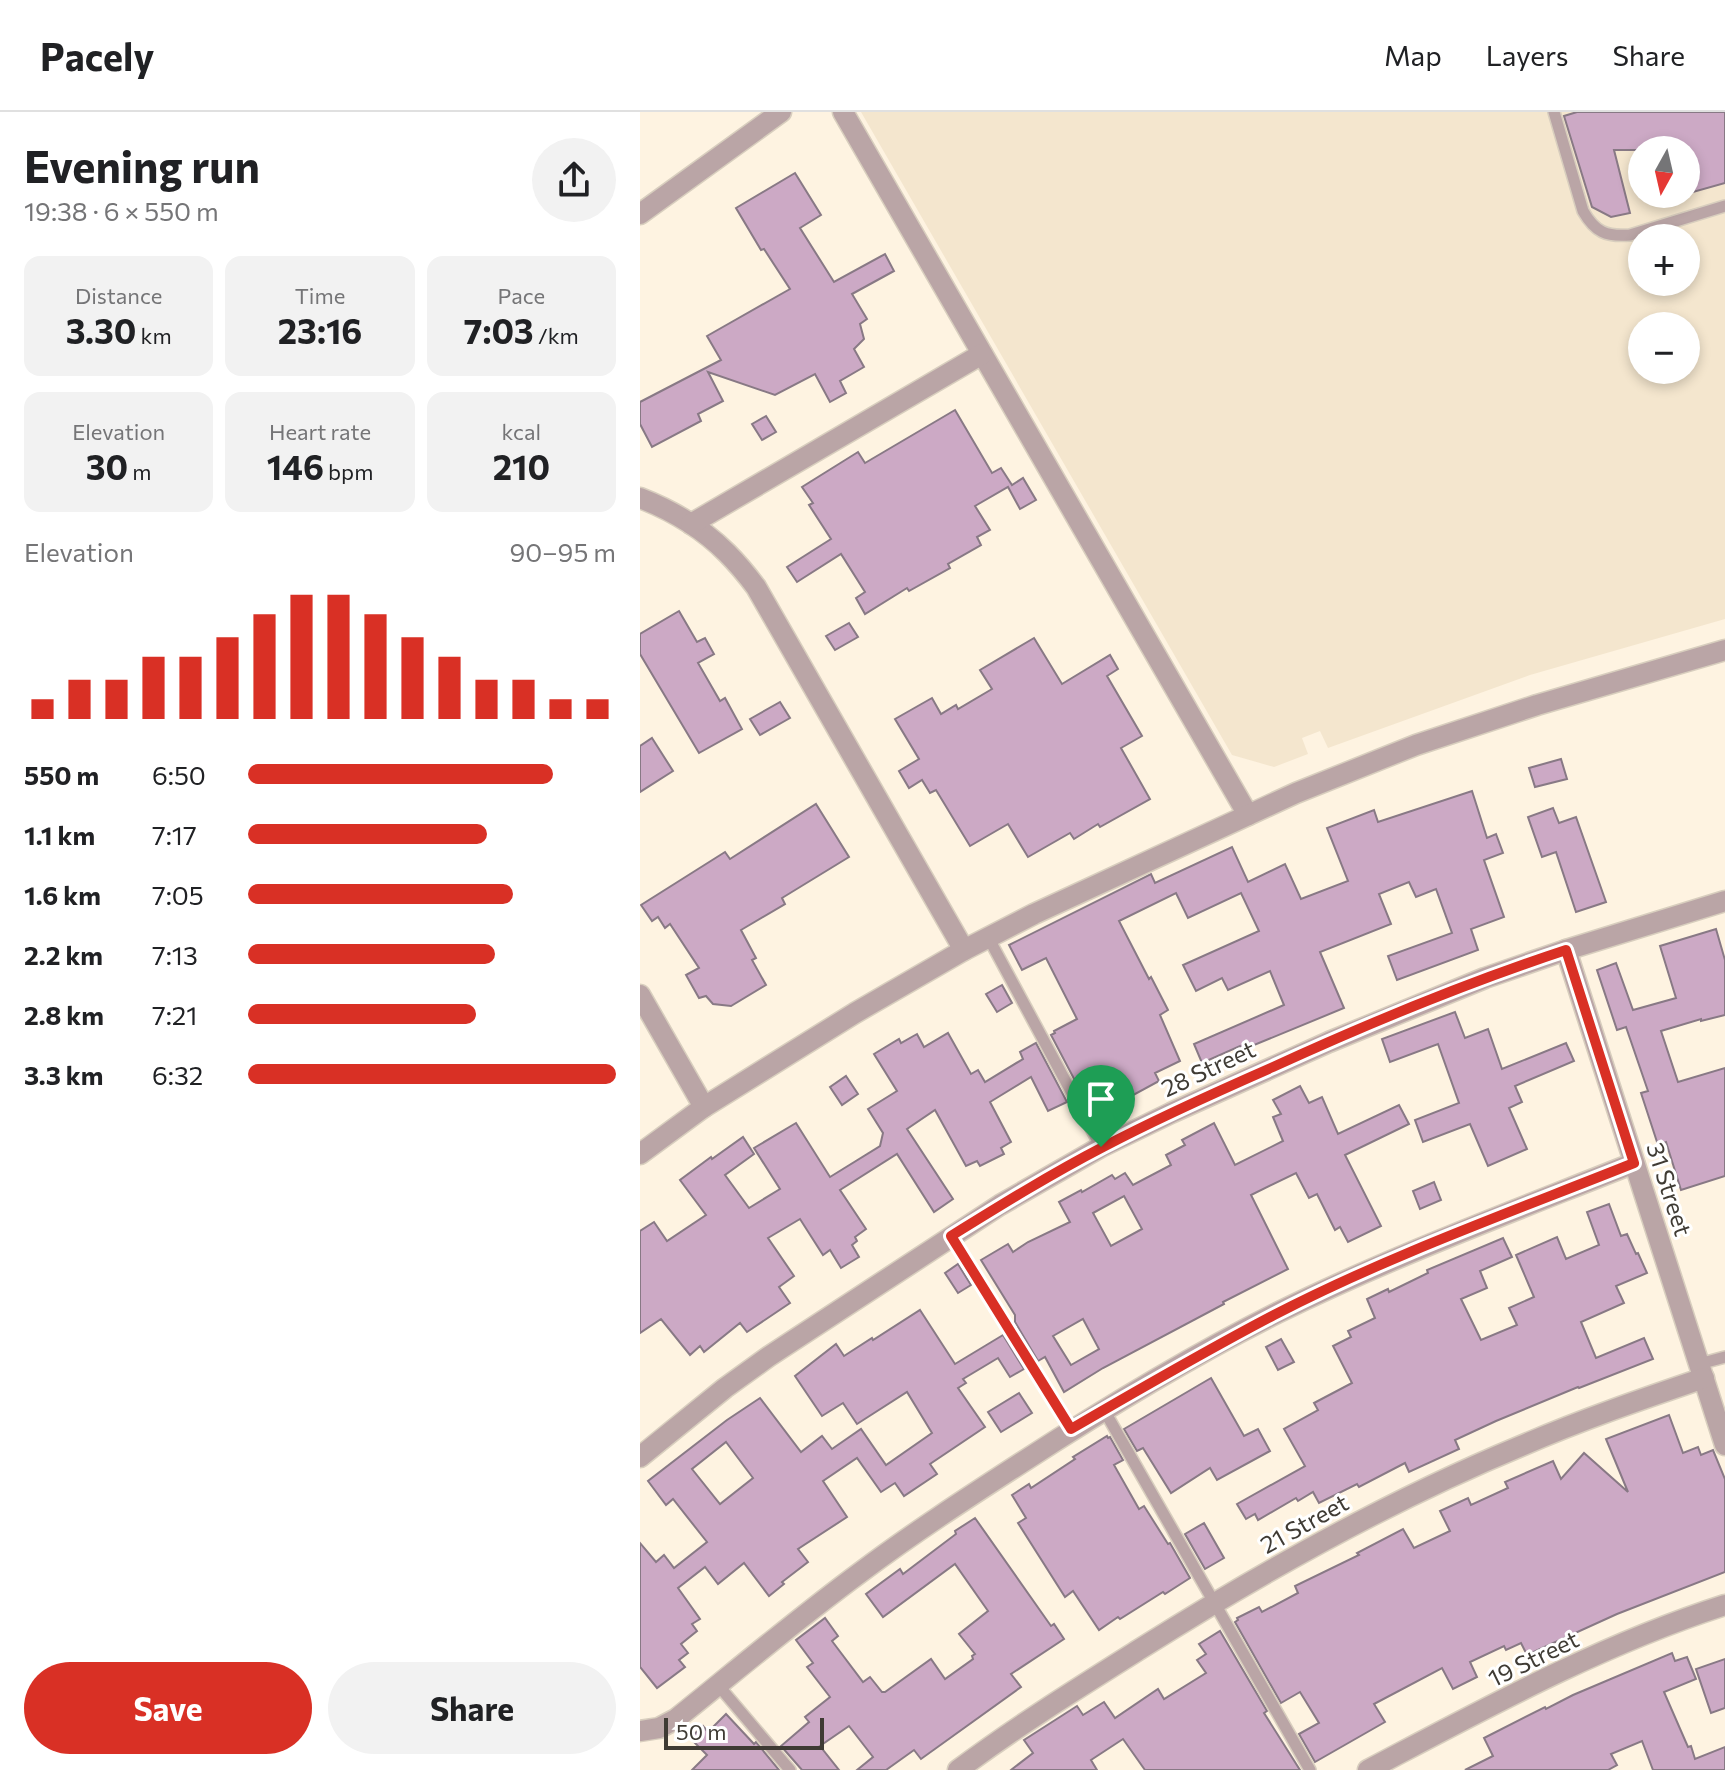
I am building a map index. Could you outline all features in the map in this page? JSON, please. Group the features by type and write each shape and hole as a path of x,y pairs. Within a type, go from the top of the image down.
{"street":[{"path":"640,214 781,112"},
{"path":"843,112 1248,815"},
{"path":"691,524 982,354"},
{"path":"640,498 691,524 725,551 756,587 964,950"},
{"path":"640,1154 704,1107 855,1013 964,950 1248,815 1356,768 1464,728 1725,650"},
{"name":"28 Street","path":"640,1457 768,1357 1000,1205 1101,1147 1329,1042 1485,978 1725,901"},
{"name":"31 Street","path":"1566,950 1725,1445"},
{"path":"640,995 704,1107"},
{"path":"640,1731 659,1728 676,1719 800,1618 929,1522 1132,1393 1275,1315 1342,1283 1634,1163"},
{"name":"21 Street","path":"958,1770 1032,1717 1214,1602 1350,1526 1520,1446 1702,1371"},
{"name":"19 Street","path":"1368,1770 1543,1680 1656,1630 1725,1605"}],"lane":[{"path":"1554,112 1583,211 1590,224 1602,232 1616,236 1630,235 1725,206"},
{"path":"988,937 1101,1147"},
{"path":"951,1236 1071,1429"},
{"path":"1702,1371 1725,1357"},
{"path":"1104,1410 1310,1770"},
{"path":"718,1685 790,1770"}],"shaded area":[{"path":"861,112 1725,112 1725,619 1530,675 1328,748 1320,731 1302,738 1308,754 1274,767 1232,755"}],"building":[{"path":"1577,112 1725,112 1725,183 1700,190 1700,136 1628,136 1628,150 1614,150 1630,213 1611,217 1592,207 1564,116"},
{"path":"795,173 821,215 800,228 834,282 885,254 894,271 852,294 867,319 860,324 864,339 854,349 864,367 840,381 846,393 830,402 815,374 775,395 708,372 723,401 698,414 701,421 652,447 640,424 640,402 721,360 707,336 790,289 764,249 761,250 736,208"},
{"path":"955,410 992,473 1001,468 1012,485 1023,478 1036,500 1020,509 1008,487 975,506 990,530 977,537 981,545 948,564 950,568 909,591 907,588 865,614 856,598 865,592 841,554 797,582 787,567 831,539 809,505 813,503 802,487 858,452 865,463"},
{"path":"766,416 776,432 762,440 752,424"},
{"path":"679,611 697,642 705,638 714,654 698,663 720,701 725,698 742,729 699,753 640,654 640,634"},
{"path":"849,623 858,637 835,650 826,636"},
{"path":"1034,638 1062,684 1110,655 1118,669 1107,676 1142,736 1121,748 1150,799 1100,827 1098,824 1074,839 1070,833 1028,857 1008,824 970,846 936,790 930,793 922,780 909,788 899,771 919,759 895,719 932,698 941,714 956,705 958,709 992,689 980,670"},
{"path":"780,702 790,718 760,735 750,719"},
{"path":"652,738 673,771 640,792 640,746"},
{"path":"1561,759 1567,779 1535,787 1529,768"},
{"path":"1472,791 1487,838 1496,834 1503,853 1484,860 1504,917 1471,929 1478,950 1397,980 1388,956 1452,933 1436,889 1416,897 1409,882 1379,894 1391,924 1320,952 1344,1008 1202,1063 1194,1044 1284,1005 1270,971 1228,990 1222,978 1196,991 1183,965 1259,931 1241,893 1188,918 1176,893 1119,921 1168,1010 1160,1015 1180,1061 1155,1073 1159,1081 1115,1105 1111,1098 1096,1105 1088,1092 1082,1094 1051,1035 1077,1019 1046,958 1022,970 1009,945 1151,874 1155,883 1232,847 1248,882 1285,864 1301,899 1348,881 1327,828 1374,810 1378,822"},
{"path":"816,804 849,857 782,898 785,904 741,930 756,958 752,960 766,985 731,1006 713,1004 706,996 699,998 686,975 699,968 670,924 665,928 658,917 652,921 641,905 725,852 730,859"},
{"path":"1553,808 1559,823 1576,817 1606,902 1576,912 1556,852 1542,857 1528,817"},
{"path":"1716,929 1725,960 1725,1015 1661,1031 1678,1082 1725,1068 1725,1176 1681,1190 1666,1142 1658,1145 1641,1093 1648,1091 1626,1027 1617,1030 1597,970 1616,963 1633,1010 1676,998 1660,946"},
{"path":"1002,985 1012,1003 997,1012 986,994"},
{"path":"1455,1012 1465,1038 1488,1029 1502,1069 1566,1043 1574,1061 1515,1086 1522,1102 1509,1108 1527,1149 1488,1166 1470,1124 1423,1142 1415,1120 1459,1103 1438,1044 1390,1062 1382,1039"},
{"path":"948,1033 971,1074 978,1070 985,1082 1023,1059 1020,1052 1036,1043 1067,1102 1048,1111 1031,1077 990,1102 1011,1142 1001,1148 1004,1154 980,1166 977,1161 966,1166 935,1110 907,1129 953,1199 934,1212 897,1154 840,1190 866,1229 855,1237 857,1241 852,1245 859,1257 841,1268 830,1250 823,1255 800,1219 768,1238 794,1276 779,1287 790,1303 747,1332 740,1323 704,1352 700,1346 690,1355 661,1319 640,1333 640,1231 654,1222 667,1241 706,1215 680,1180 743,1137 754,1154 725,1175 749,1208 780,1189 754,1148 796,1123 830,1177 880,1146 883,1133 868,1109 897,1091 874,1054 899,1039 901,1043 917,1034 924,1047"},
{"path":"846,1076 858,1094 842,1105 830,1087"},
{"path":"1300,1086 1309,1103 1322,1097 1338,1134 1399,1105 1409,1124 1345,1155 1381,1226 1348,1242 1340,1227 1335,1230 1317,1194 1309,1198 1296,1173 1251,1195 1288,1269 1064,1392 1045,1357 1038,1361 1015,1322 1015,1315 981,1260 1008,1244 1013,1252 1070,1222 1059,1202 1081,1190 1112,1175 1115,1179 1125,1173 1133,1185 1171,1165 1166,1155 1185,1145 1182,1140 1214,1123 1235,1165 1283,1141 1273,1117 1281,1114 1273,1100","holes":["1124,1196 1142,1229 1111,1246 1093,1213","1083,1319 1099,1349 1071,1365 1053,1336"]},
{"path":"1434,1182 1441,1200 1420,1209 1413,1191"},
{"path":"1609,1204 1621,1236 1627,1234 1647,1273 1616,1286 1624,1303 1581,1322 1596,1358 1644,1338 1653,1359 1496,1421 1455,1440 1459,1449 1409,1472 1405,1463 1319,1503 1313,1492 1258,1520 1255,1514 1246,1519 1237,1504 1305,1466 1284,1429 1318,1410 1314,1403 1352,1383 1333,1346 1351,1337 1348,1331 1375,1318 1367,1299 1388,1289 1389,1292 1428,1273 1427,1270 1503,1238 1512,1257 1480,1271 1487,1288 1461,1299 1481,1340 1517,1325 1509,1308 1534,1297 1516,1255 1557,1237 1566,1259 1599,1245 1587,1212"},
{"path":"958,1264 971,1285 958,1293 945,1273"},
{"path":"920,1310 955,1364 1003,1335 1024,1369 1010,1377 998,1358 963,1379 966,1383 958,1388 985,1427 930,1464 937,1474 904,1496 895,1483 881,1492 857,1458 823,1481 847,1517 798,1549 808,1562 769,1596 744,1563 718,1584 705,1567 678,1588 700,1619 692,1624 697,1631 681,1644 688,1653 679,1660 685,1667 657,1688 640,1667 640,1543 656,1562 664,1555 674,1568 707,1542 673,1499 666,1505 648,1481 760,1398 801,1452 822,1436 832,1449 861,1429 886,1465 932,1433 907,1392 857,1424 843,1403 822,1416 795,1376 836,1344 844,1356","holes":["726,1442 753,1478 720,1504 692,1469"]},
{"path":"1281,1339 1294,1362 1278,1370 1266,1347"},
{"path":"1211,1378 1244,1436 1258,1429 1270,1451 1217,1480 1210,1468 1171,1493 1143,1448 1137,1451 1124,1429"},
{"path":"1019,1393 1032,1413 1001,1432 988,1412"},
{"path":"1669,1415 1683,1453 1698,1447 1701,1455 1713,1450 1725,1479 1725,1572 1617,1614 1527,1655 1521,1643 1506,1650 1504,1646 1470,1662 1477,1677 1453,1689 1442,1668 1374,1704 1385,1722 1315,1762 1299,1734 1319,1723 1300,1692 1281,1703 1235,1622 1237,1618 1259,1607 1262,1612 1298,1593 1295,1586 1359,1555 1357,1553 1403,1529 1414,1548 1450,1531 1440,1511 1468,1498 1471,1505 1508,1488 1505,1482 1553,1461 1561,1479 1584,1453 1628,1492 1606,1439"},
{"path":"1107,1436 1123,1460 1114,1465 1139,1509 1144,1506 1190,1578 1099,1630 1073,1591 1065,1597 1018,1523 1026,1518 1012,1495 1029,1484 1031,1488"},
{"path":"975,1518 1051,1626 1054,1624 1064,1639 1011,1674 1021,1687 921,1759 914,1750 886,1770 857,1770 873,1757 849,1726 820,1746 839,1770 802,1770 781,1746 809,1722 805,1717 830,1697 807,1667 813,1663 796,1640 825,1618 838,1636 832,1641 863,1682 870,1677 882,1692 931,1659 945,1679 973,1659 975,1654 959,1634 988,1611 955,1564 883,1617 866,1594 900,1569 903,1574"},
{"path":"1204,1523 1224,1558 1205,1569 1185,1534"},
{"path":"1220,1631 1267,1711 1264,1713 1300,1770 1145,1770 1123,1739 1091,1760 1097,1770 1011,1770 1033,1753 1024,1740 1077,1706 1083,1715 1104,1702 1115,1718 1158,1689 1164,1699 1206,1673 1197,1660 1206,1654 1199,1644"},
{"path":"1672,1653 1675,1661 1687,1657 1696,1679 1664,1692 1688,1747 1691,1746 1695,1759 1725,1747 1725,1770 1653,1770 1642,1741 1611,1754 1617,1765 1608,1770 1465,1770 1493,1756 1484,1738 1545,1707"},
{"path":"1725,1659 1725,1708 1711,1713 1696,1669"},
{"path":"726,1714 754,1744 756,1742 779,1770 692,1770 707,1755 690,1738 703,1726 708,1732"}],"route":[{"path":"1566,950 1634,1163 1342,1283 1275,1315 1071,1429 951,1236 1101,1147 1406,1009 1566,950"}]}
